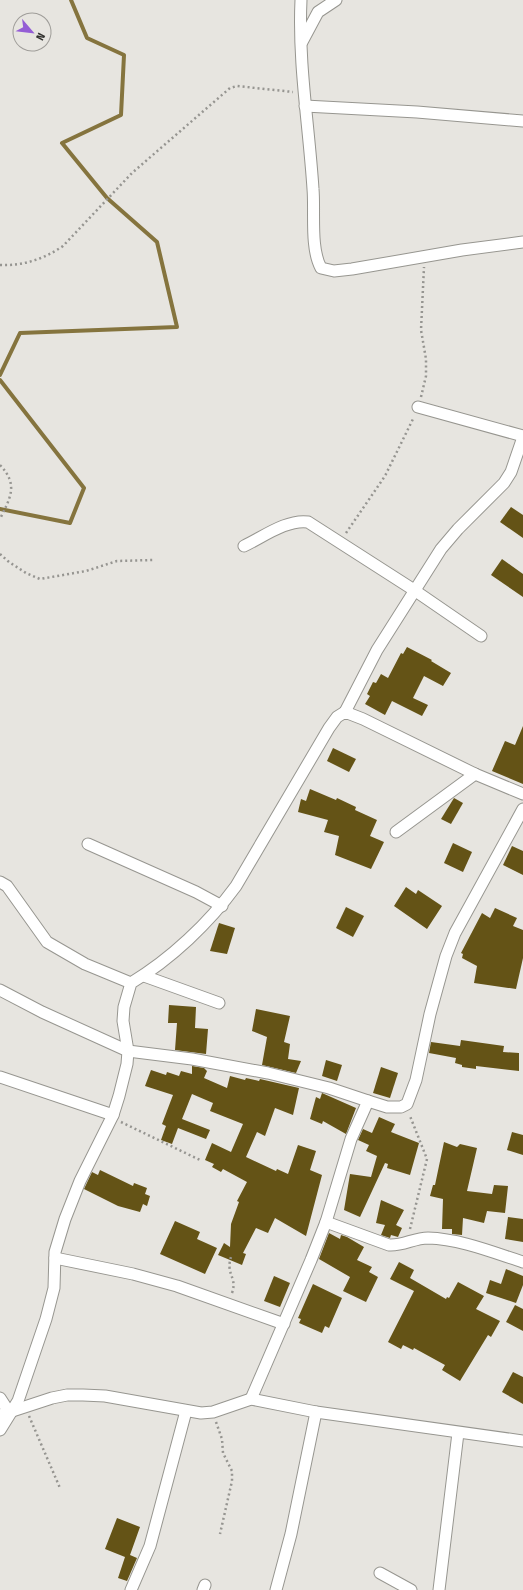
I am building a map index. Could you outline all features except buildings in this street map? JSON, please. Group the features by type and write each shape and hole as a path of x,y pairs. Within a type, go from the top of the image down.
{"street":[{"path":"301,0 301,44 304,100 314,191 316,256 321,268 334,271 352,269 523,242"},
{"path":"301,44 318,12 336,0"},
{"path":"304,100 523,121"},
{"path":"0,1430 7,1412 28,1373 48,1312 54,1288 55,1258 59,1238 72,1200 112,1116 125,1078 128,1051 123,1021 124,1002 131,983 144,976 190,937 222,906 236,886 328,728 337,717 345,712 377,650 441,549 458,528 504,483 511,472 523,436 418,407"},
{"path":"244,546 291,523 300,521 308,522 414,590 481,636"},
{"path":"345,712 363,719 475,774 523,794"},
{"path":"396,832 475,774"},
{"path":"0,990 48,1015 128,1051 192,1059 261,1072 322,1087 387,1107 401,1107 407,1104 416,1080 436,992 455,933 523,809"},
{"path":"88,844 196,892 222,906"},
{"path":"0,882 7,886 47,942 85,964 131,983"},
{"path":"144,976 219,1003"},
{"path":"0,1077 112,1116"},
{"path":"251,1399 326,1222 351,1139 368,1101"},
{"path":"326,1222 389,1245 405,1244 424,1238 436,1238 471,1246 523,1262"},
{"path":"55,1258 133,1274 177,1286 284,1324"},
{"path":"7,1412 67,1395 83,1394 105,1396 186,1411 213,1412 251,1399 316,1412 523,1441"},
{"path":"0,1398 7,1412"},
{"path":"131,1590 150,1546 186,1411"},
{"path":"276,1590 291,1534 316,1412"},
{"path":"439,1590 458,1433"},
{"path":"380,1572 411,1590"}],"path":[{"path":"0,265 17,265 37,260 51,254 63,246 132,173 230,88 246,86 304,100"},
{"path":"341,542 356,517 385,476 418,407 426,376 426,358 421,330 425,257"},
{"path":"0,465 6,472 12,484 10,499 0,519"},
{"path":"0,554 26,573 40,579 86,571 117,561 153,560"},
{"path":"405,1244 413,1221 427,1159 407,1104"},
{"path":"112,1116 200,1160"},
{"path":"229,1304 235,1287 235,1282 229,1270 232,1254"},
{"path":"24,1407 60,1488"},
{"path":"213,1412 220,1433 223,1453 232,1471 232,1481 220,1534"}],"waterway":[{"path":"0,375 20,333 177,327 157,242 107,198 62,143 121,115 124,55 87,38 71,0"},
{"path":"0,380 84,488 70,523 0,509"}]}
